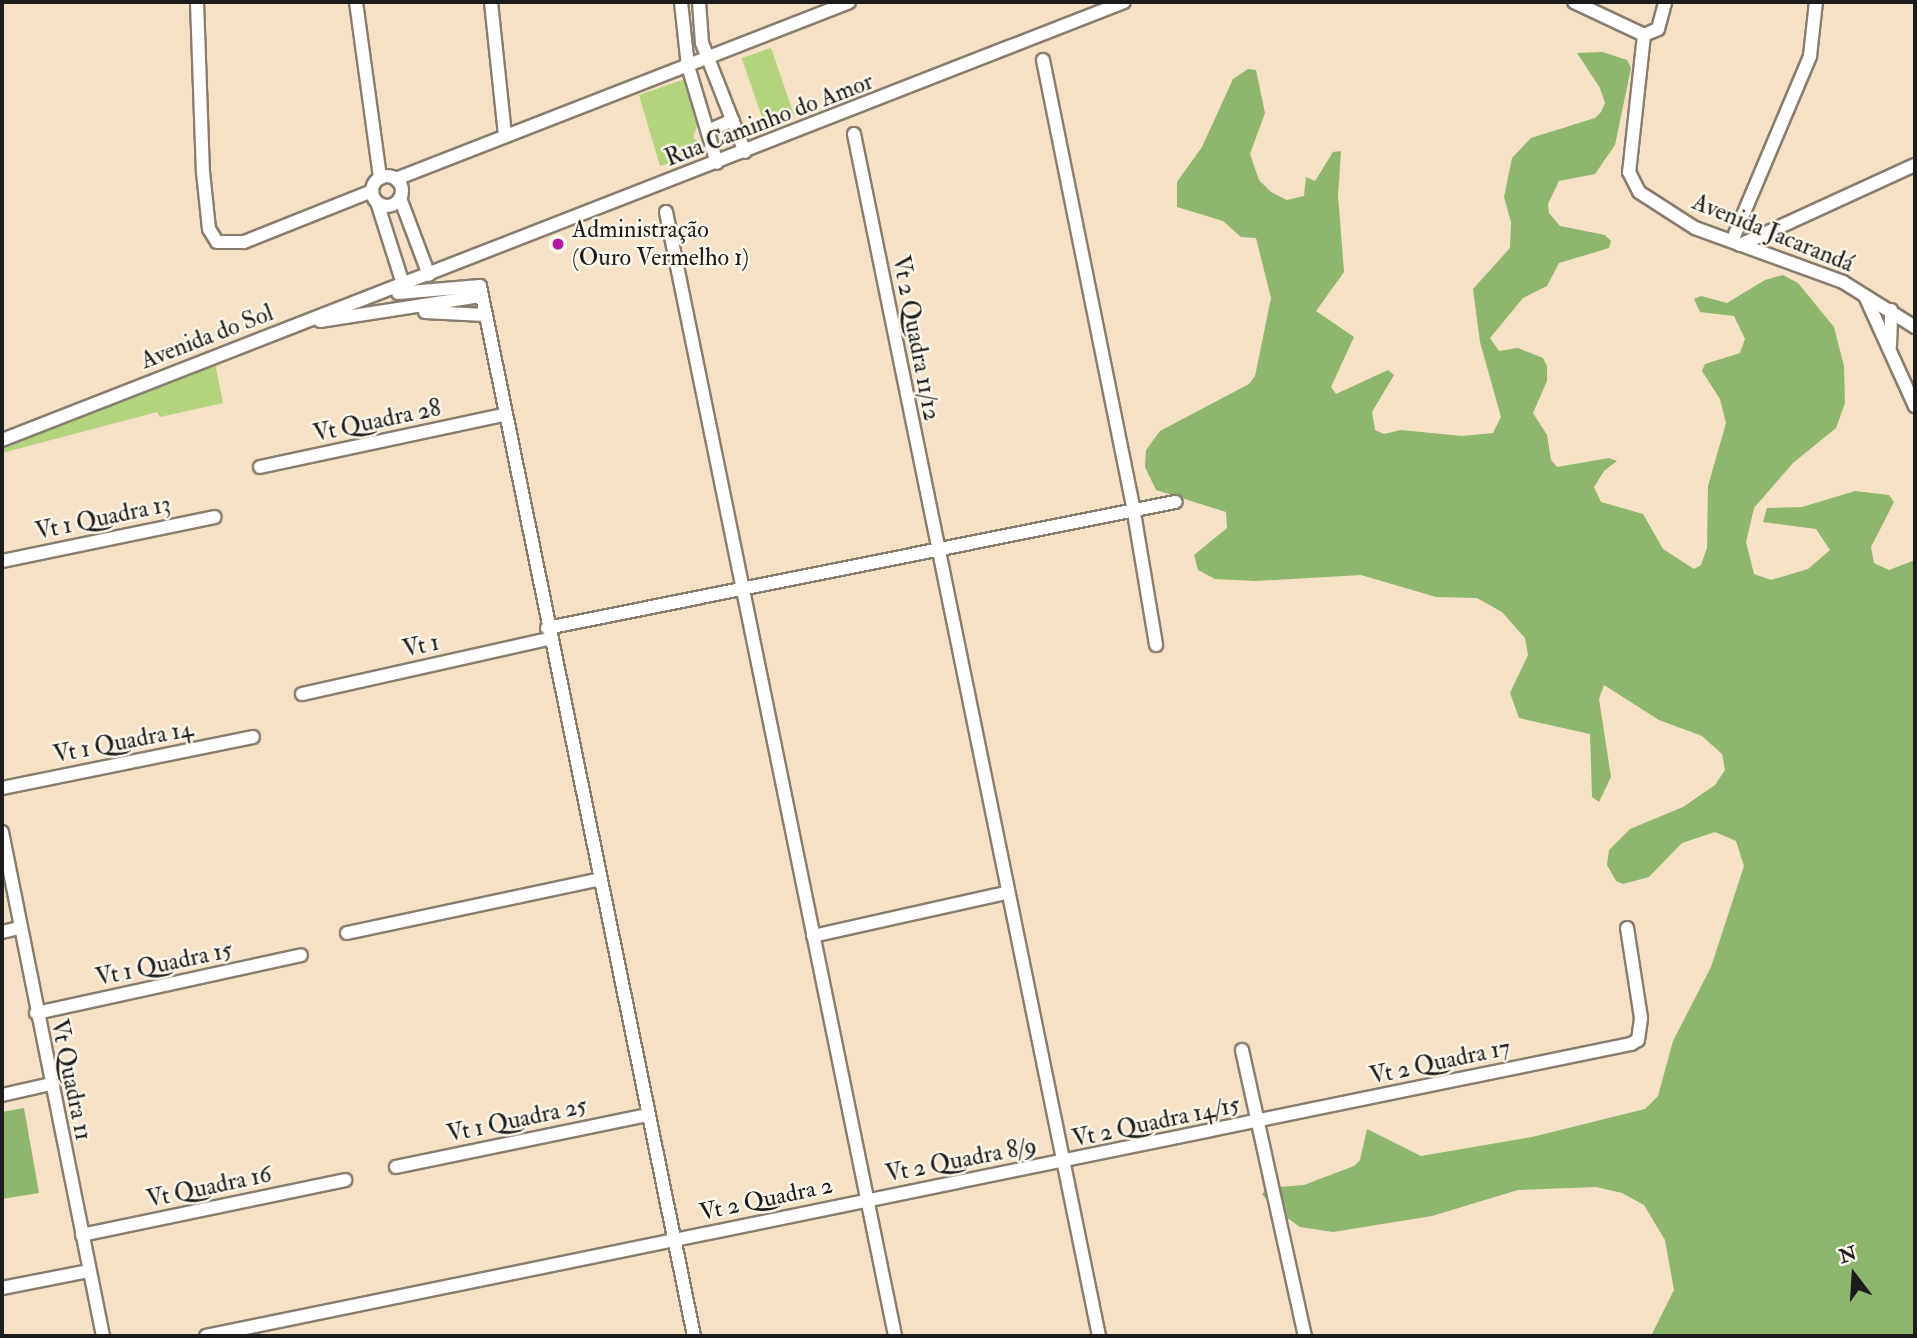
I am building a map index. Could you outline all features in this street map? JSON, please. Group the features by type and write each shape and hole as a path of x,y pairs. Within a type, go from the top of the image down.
{"street":[{"path":"197,2 204,172 209,229 217,242 244,242 375,197 390,206 400,198"},
{"path":"356,2 380,178 375,197 403,284"},
{"path":"491,2 505,136"},
{"path":"681,2 688,66 717,163"},
{"path":"699,2 702,43 745,152"},
{"path":"380,178 396,179 688,66 832,5 849,2"},
{"name":"Rua Caminho do Amor","path":"429,275 1124,2"},
{"path":"1574,2 1644,35 1658,29 1665,2"},
{"path":"1736,243 1807,64 1816,34 1816,2"},
{"name":"Avenida Jacarandá","path":"1644,35 1629,172 1633,183 1695,228 1836,279 1915,327"},
{"path":"1043,60 1133,508 1156,645"},
{"path":"708,131 733,120"},
{"name":"Vt 2 Quadra 11/12","path":"854,134 1006,893 1099,1336"},
{"path":"1736,243 1915,165"},
{"path":"396,179 400,198 429,275"},
{"path":"666,212 740,589 895,1336"},
{"name":"Avenida do Sol","path":"2,440 429,275"},
{"path":"350,304 408,291 481,291"},
{"path":"299,323 383,312 481,291"},
{"path":"481,291 503,415 600,878 646,1115 694,1336"},
{"path":"1865,296 1915,405"},
{"path":"1890,349 1891,310"},
{"path":"383,312 485,315"},
{"name":"Vt Quadra 28","path":"260,467 503,415"},
{"name":"Vt 1","path":"302,694 740,589 1133,508 1175,502"},
{"name":"Vt 1 Quadra 13","path":"2,561 214,517"},
{"name":"Vt 1 Quadra 14","path":"2,788 253,737"},
{"name":"Vt Quadra 11","path":"2,832 36,1013 103,1336"},
{"path":"347,933 600,878"},
{"path":"813,936 1006,893"},
{"path":"2,932 19,928"},
{"name":"Vt 2 Quadra 17","path":"1258,1122 1631,1044 1639,1040 1642,1018 1627,928"},
{"name":"Vt 1 Quadra 15","path":"36,1013 300,955"},
{"path":"1242,1050 1305,1336"},
{"path":"2,1095 51,1084"},
{"name":"Vt 1 Quadra 25","path":"396,1167 646,1115"},
{"name":"Vt 2 Quadra 14/15","path":"1063,1163 1258,1122"},
{"name":"Vt 2 Quadra 8/9","path":"867,1199 1063,1163"},
{"name":"Vt Quadra 16","path":"82,1235 345,1180"},
{"name":"Vt 2 Quadra 2","path":"206,1336 867,1199"},
{"path":"2,1288 89,1271"}],"green space":[{"path":"771,48 794,116 765,126 742,58"},
{"path":"1602,52 1627,60 1631,68 1615,145 1595,174 1559,181 1548,204 1549,213 1560,226 1605,235 1611,241 1609,248 1559,263 1547,286 1523,298 1490,338 1499,351 1518,348 1543,358 1547,366 1547,381 1533,413 1547,435 1551,460 1557,467 1609,458 1617,461 1604,471 1594,487 1601,502 1643,514 1663,549 1694,569 1701,565 1707,548 1708,486 1726,423 1720,399 1702,371 1705,364 1740,353 1745,339 1734,316 1700,312 1694,299 1701,296 1727,303 1765,280 1783,275 1798,283 1834,327 1844,366 1845,403 1836,428 1793,463 1754,508 1746,542 1754,574 1771,580 1808,569 1830,550 1816,529 1763,522 1767,508 1802,507 1855,491 1889,495 1894,502 1871,547 1874,563 1889,570 1915,560 1915,1336 1651,1336 1674,1290 1665,1240 1644,1205 1622,1193 1596,1187 1518,1190 1432,1216 1333,1232 1300,1227 1273,1208 1262,1194 1268,1188 1304,1185 1354,1166 1360,1160 1367,1129 1421,1156 1532,1137 1645,1109 1658,1096 1673,1041 1711,967 1744,866 1736,841 1715,832 1682,843 1649,877 1623,884 1616,881 1607,865 1609,850 1630,829 1683,807 1715,785 1725,770 1722,754 1702,736 1659,720 1604,685 1599,699 1611,777 1599,802 1592,797 1590,734 1519,718 1510,693 1528,655 1525,638 1502,612 1477,598 1436,597 1361,575 1255,581 1215,579 1198,570 1194,555 1227,528 1226,512 1156,490 1145,467 1146,450 1160,431 1249,384 1255,376 1271,298 1256,238 1241,237 1223,221 1177,207 1177,182 1202,147 1233,79 1248,69 1256,70 1265,113 1250,154 1259,180 1271,192 1287,200 1304,196 1306,177 1315,181 1333,152 1341,151 1338,195 1344,272 1316,311 1354,337 1331,387 1336,394 1388,370 1394,375 1372,412 1375,430 1384,434 1401,430 1462,436 1493,433 1501,417 1480,342 1473,289 1510,248 1511,222 1504,197 1512,158 1531,138 1595,118 1601,112 1605,103 1600,88 1577,53"},
{"path":"685,79 699,120 693,138 700,143 684,159 660,166 639,95"},
{"path":"215,363 223,403 160,417 157,412 2,453 2,447"},
{"path":"24,1108 39,1193 2,1199 2,1112"}],"place":[{"name":"Administração (Ouro Vermelho 1)","path":"558,244"}]}
